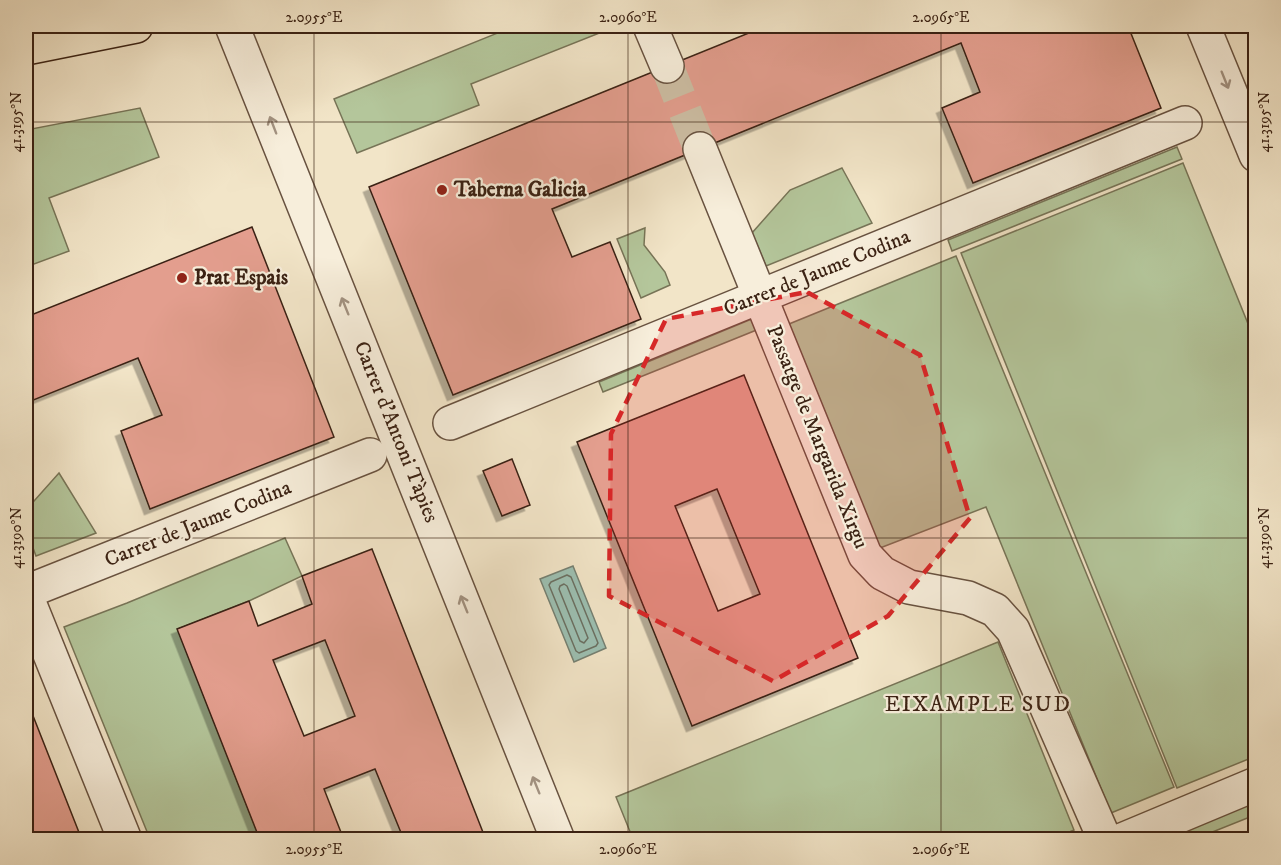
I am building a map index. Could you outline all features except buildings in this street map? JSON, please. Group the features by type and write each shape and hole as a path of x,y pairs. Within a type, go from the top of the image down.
{"main road":[{"path":"26,48 136,26"}],"street":[{"name":"Carrer d'Antoni Tàpies","path":"232,26 558,840"},
{"path":"650,26 667,66"},
{"path":"1203,26 1256,155"},
{"name":"Carrer de Jaume Codina","path":"450,423 1185,123"},
{"name":"Passatge de Margarida Xirgu","path":"700,149 865,555 882,573 909,587 968,597 994,610 1013,630 1106,840"},
{"name":"Carrer de Jaume Codina","path":"26,594 370,455"},
{"path":"26,594 124,840"},
{"path":"1122,840 1256,784"}],"highlighted area":[{"path":"807,292 920,355 970,518 888,616 773,681 609,596 611,434 666,319"}],"shaded area":[{"path":"515,26 617,26 471,84 479,105 357,153 334,99"},
{"path":"140,108 159,157 49,198 69,251 26,267 26,130"},
{"path":"1177,147 1182,159 952,251 948,240"},
{"path":"1183,163 1255,341 1256,756 1177,788 961,253"},
{"path":"842,168 872,223 766,266 752,233 790,190"},
{"path":"645,228 644,245 665,272 670,285 641,298 617,239"},
{"path":"956,256 1174,787 1111,813 986,507 880,548 789,324"},
{"path":"754,318 759,329 603,392 599,382"},
{"path":"59,473 96,533 36,556 26,529 26,510"},
{"path":"285,538 302,576 249,601 178,629 260,839 150,839 64,627"},
{"path":"998,642 1074,830 1051,840 633,839 616,797"},
{"path":"1255,802 1255,815 1190,839 1186,830"}],"water":[{"path":"573,566 606,648 574,662 540,579"}],"tunnel":[{"path":"667,66 700,149"}],"place":[{"name":"Taberna Galicia","path":"442,190"},
{"name":"Prat Espais","path":"182,278"}],"district":[{"name":"EIXAMPLE SUD","path":"978,704"}]}
